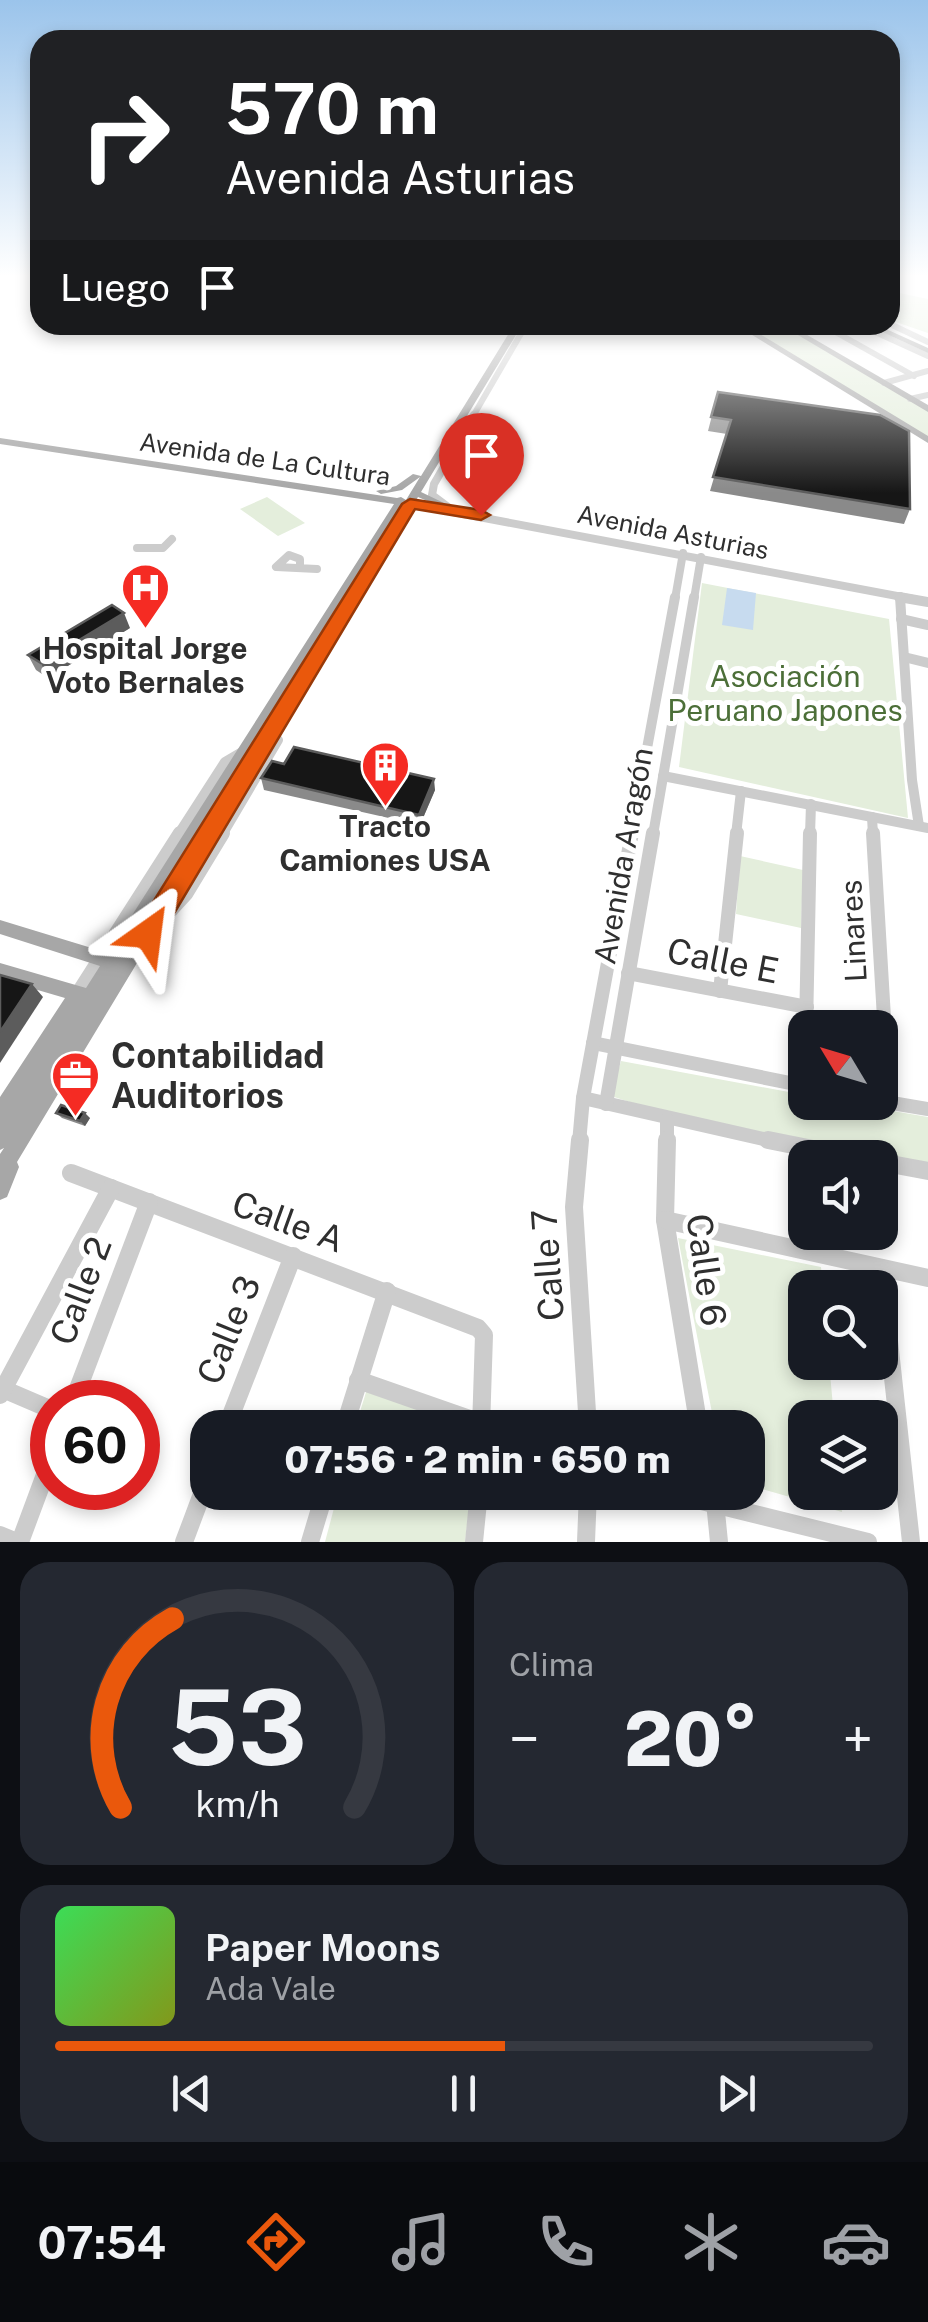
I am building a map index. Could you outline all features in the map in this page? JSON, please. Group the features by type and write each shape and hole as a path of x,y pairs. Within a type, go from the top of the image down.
{"main road":[{"path":"112,963 148,934 179,857 272,738 416,476 494,350"},
{"path":"0,1140 242,752 502,350"},
{"path":"781,350 928,440"},
{"path":"828,350 928,409"},
{"name":"Avenida de La Cultura","path":"0,444 406,500"},
{"name":"Avenida de La Cultura","path":"197,472 406,500"},
{"path":"321,488 386,492 416,476"},
{"path":"406,500 439,503"},
{"path":"0,926 112,963"},
{"path":"0,971 91,998"},
{"path":"0,1114 91,998"},
{"path":"0,1172 91,998"},
{"path":"0,1190 22,1134"}],"street":[{"path":"451,510 432,494 434,484 512,350"},
{"path":"868,350 914,376"},
{"path":"884,384 928,370"},
{"path":"910,399 928,395"},
{"name":"Avenida Asturias","path":"406,500 928,602"},
{"path":"137,548 163,548 172,539"},
{"name":"Avenida Aragón","path":"583,1098 683,554"},
{"name":"Avenida Aragón","path":"606,1104 701,557"},
{"path":"300,564 316,570"},
{"path":"900,596 916,806 924,827"},
{"path":"900,619 928,624"},
{"path":"904,658 928,663"},
{"path":"148,934 168,918 186,894 272,738"},
{"path":"179,857 224,762 242,752"},
{"path":"663,776 924,827"},
{"path":"720,991 741,791"},
{"path":"807,1010 811,804"},
{"path":"916,806 928,814"},
{"name":"Linares","path":"872,817 881,1010"},
{"path":"91,998 112,963"},
{"name":"Calle E","path":"628,973 807,1007"},
{"path":"593,1043 788,1083"},
{"path":"583,1098 667,1120 788,1144"},
{"name":"Calle 7","path":"583,1098 574,1207 587,1410"},
{"path":"898,1104 928,1110"},
{"name":"Calle 6","path":"667,1120 666,1220 696,1410"},
{"path":"898,1165 928,1171"},
{"name":"Calle A","path":"72,1173 387,1290 482,1331 481,1410"},
{"path":"30,1402 2,1392 111,1188"},
{"name":"Calle 2","path":"81,1380 150,1202"},
{"path":"666,1220 928,1278"},
{"name":"Calle 3","path":"233,1410 293,1256"},
{"path":"881,1268 911,1542"},
{"path":"349,1410 387,1290"},
{"path":"358,1380 438,1410"},
{"path":"0,1535 18,1542 31,1510"},
{"path":"184,1542 196,1510"},
{"path":"310,1542 320,1510"},
{"path":"474,1542 477,1510"},
{"path":"586,1542 587,1510"},
{"path":"717,1510 719,1542"},
{"path":"755,1510 868,1542"}],"green space":[{"path":"783,350 824,350 928,411 928,440"},
{"path":"267,497 305,523 278,536 240,509"},
{"name":"Asociación Peruano Japones","path":"702,583 889,619 908,818 679,767"},
{"path":"740,856 803,870 801,928 736,914"},
{"path":"621,1061 788,1092 788,1120 898,1120 898,1112 928,1117 928,1163 898,1157 898,1140 804,1140 670,1115 611,1096"},
{"path":"678,1238 821,1267 821,1270 788,1270 788,1380 831,1380 832,1400 788,1400 788,1496 765,1490 765,1410 712,1410"},
{"path":"367,1389 425,1410 361,1410"},
{"path":"333,1510 469,1510 465,1542 325,1542"}],"water":[{"path":"727,588 756,593 753,630 722,625"}],"building":[{"path":"718,392 880,415 909,431 910,509 713,477 731,420 711,417"},
{"path":"112,605 124,613 41,663 28,655"},
{"name":"Tracto Camiones USA","path":"294,747 434,779 419,815 261,778 272,761 284,764"},
{"path":"0,975 32,984 0,1032"},
{"path":"61,1105 85,1113 80,1121 56,1113"}],"place":[{"name":"Hospital Jorge Voto Bernales","path":"145,630"},
{"name":"Tracto Camiones USA","path":"385,808"},
{"name":"Contabilidad Auditorios","path":"76,1118"}],"route":[{"path":"148,934 410,504 481,515"}]}
